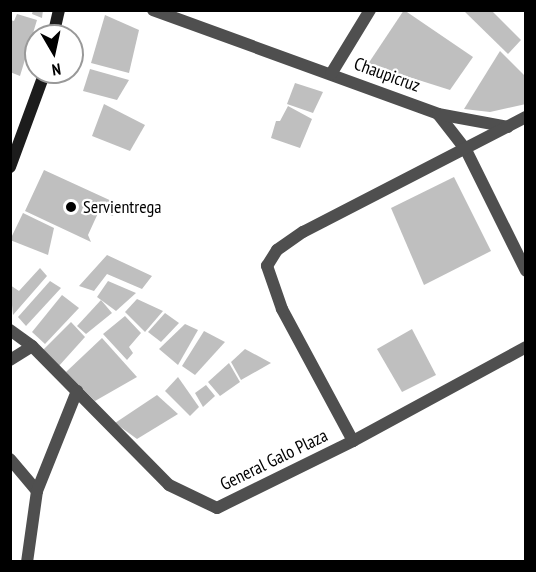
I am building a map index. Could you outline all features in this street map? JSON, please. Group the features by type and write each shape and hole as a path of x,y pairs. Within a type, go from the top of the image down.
{"main road":[{"path":"10,167 41,84"}],"street":[{"name":"Chaupicruz","path":"153,10 438,114 508,127"},
{"path":"331,74 370,10"},
{"path":"438,114 466,150 525,271"},
{"path":"353,441 282,309 267,266 277,250 303,232 466,150 525,117"},
{"name":"General Galo Plaza","path":"10,330 32,346 169,485 217,508 353,441 525,346"},
{"path":"10,360 32,346"},
{"path":"27,561 37,491 77,391"},
{"path":"10,459 37,491"}],"building":[{"path":"33,10 43,10 42,18 32,14"},
{"path":"404,10 473,57 450,90 368,64"},
{"path":"463,10 491,10 521,40 508,54"},
{"path":"17,14 37,20 36,24 24,24 24,63 20,76 10,72 10,20 14,21"},
{"path":"105,15 139,30 129,73 91,63"},
{"path":"500,51 526,77 526,104 490,112 464,109"},
{"path":"90,69 129,80 117,100 83,91"},
{"path":"295,83 323,92 313,113 287,104"},
{"path":"104,104 145,125 130,151 92,136"},
{"path":"288,106 312,119 300,148 271,138 276,121 280,121"},
{"name":"Servientrega","path":"44,170 116,203 113,216 99,211 88,235 91,242 25,211"},
{"path":"454,177 491,251 424,285 391,208"},
{"path":"23,213 54,228 48,255 10,240"},
{"path":"107,255 152,276 142,289 107,274 94,291 79,286"},
{"path":"40,268 47,276 13,315 10,285 19,291"},
{"path":"50,281 61,288 26,326 18,317"},
{"path":"108,281 136,293 116,311 97,297"},
{"path":"62,295 79,308 45,344 32,332"},
{"path":"137,299 163,311 145,332 125,312"},
{"path":"101,300 112,313 86,334 77,326"},
{"path":"165,313 179,323 161,342 148,332"},
{"path":"125,316 141,333 129,347 133,353 127,360 103,334"},
{"path":"71,322 85,337 58,367 43,350"},
{"path":"185,324 198,330 178,365 159,349"},
{"path":"412,329 436,375 402,392 377,349"},
{"path":"204,331 225,342 195,375 182,366"},
{"path":"102,338 137,377 95,401 66,372"},
{"path":"245,349 271,363 241,380 231,362"},
{"path":"229,363 240,382 220,396 208,382"},
{"path":"178,377 199,407 190,416 165,391"},
{"path":"206,385 215,396 203,407 195,393"},
{"path":"157,395 178,414 137,439 115,423"}],"place":[{"name":"Servientrega","path":"71,207"}]}
